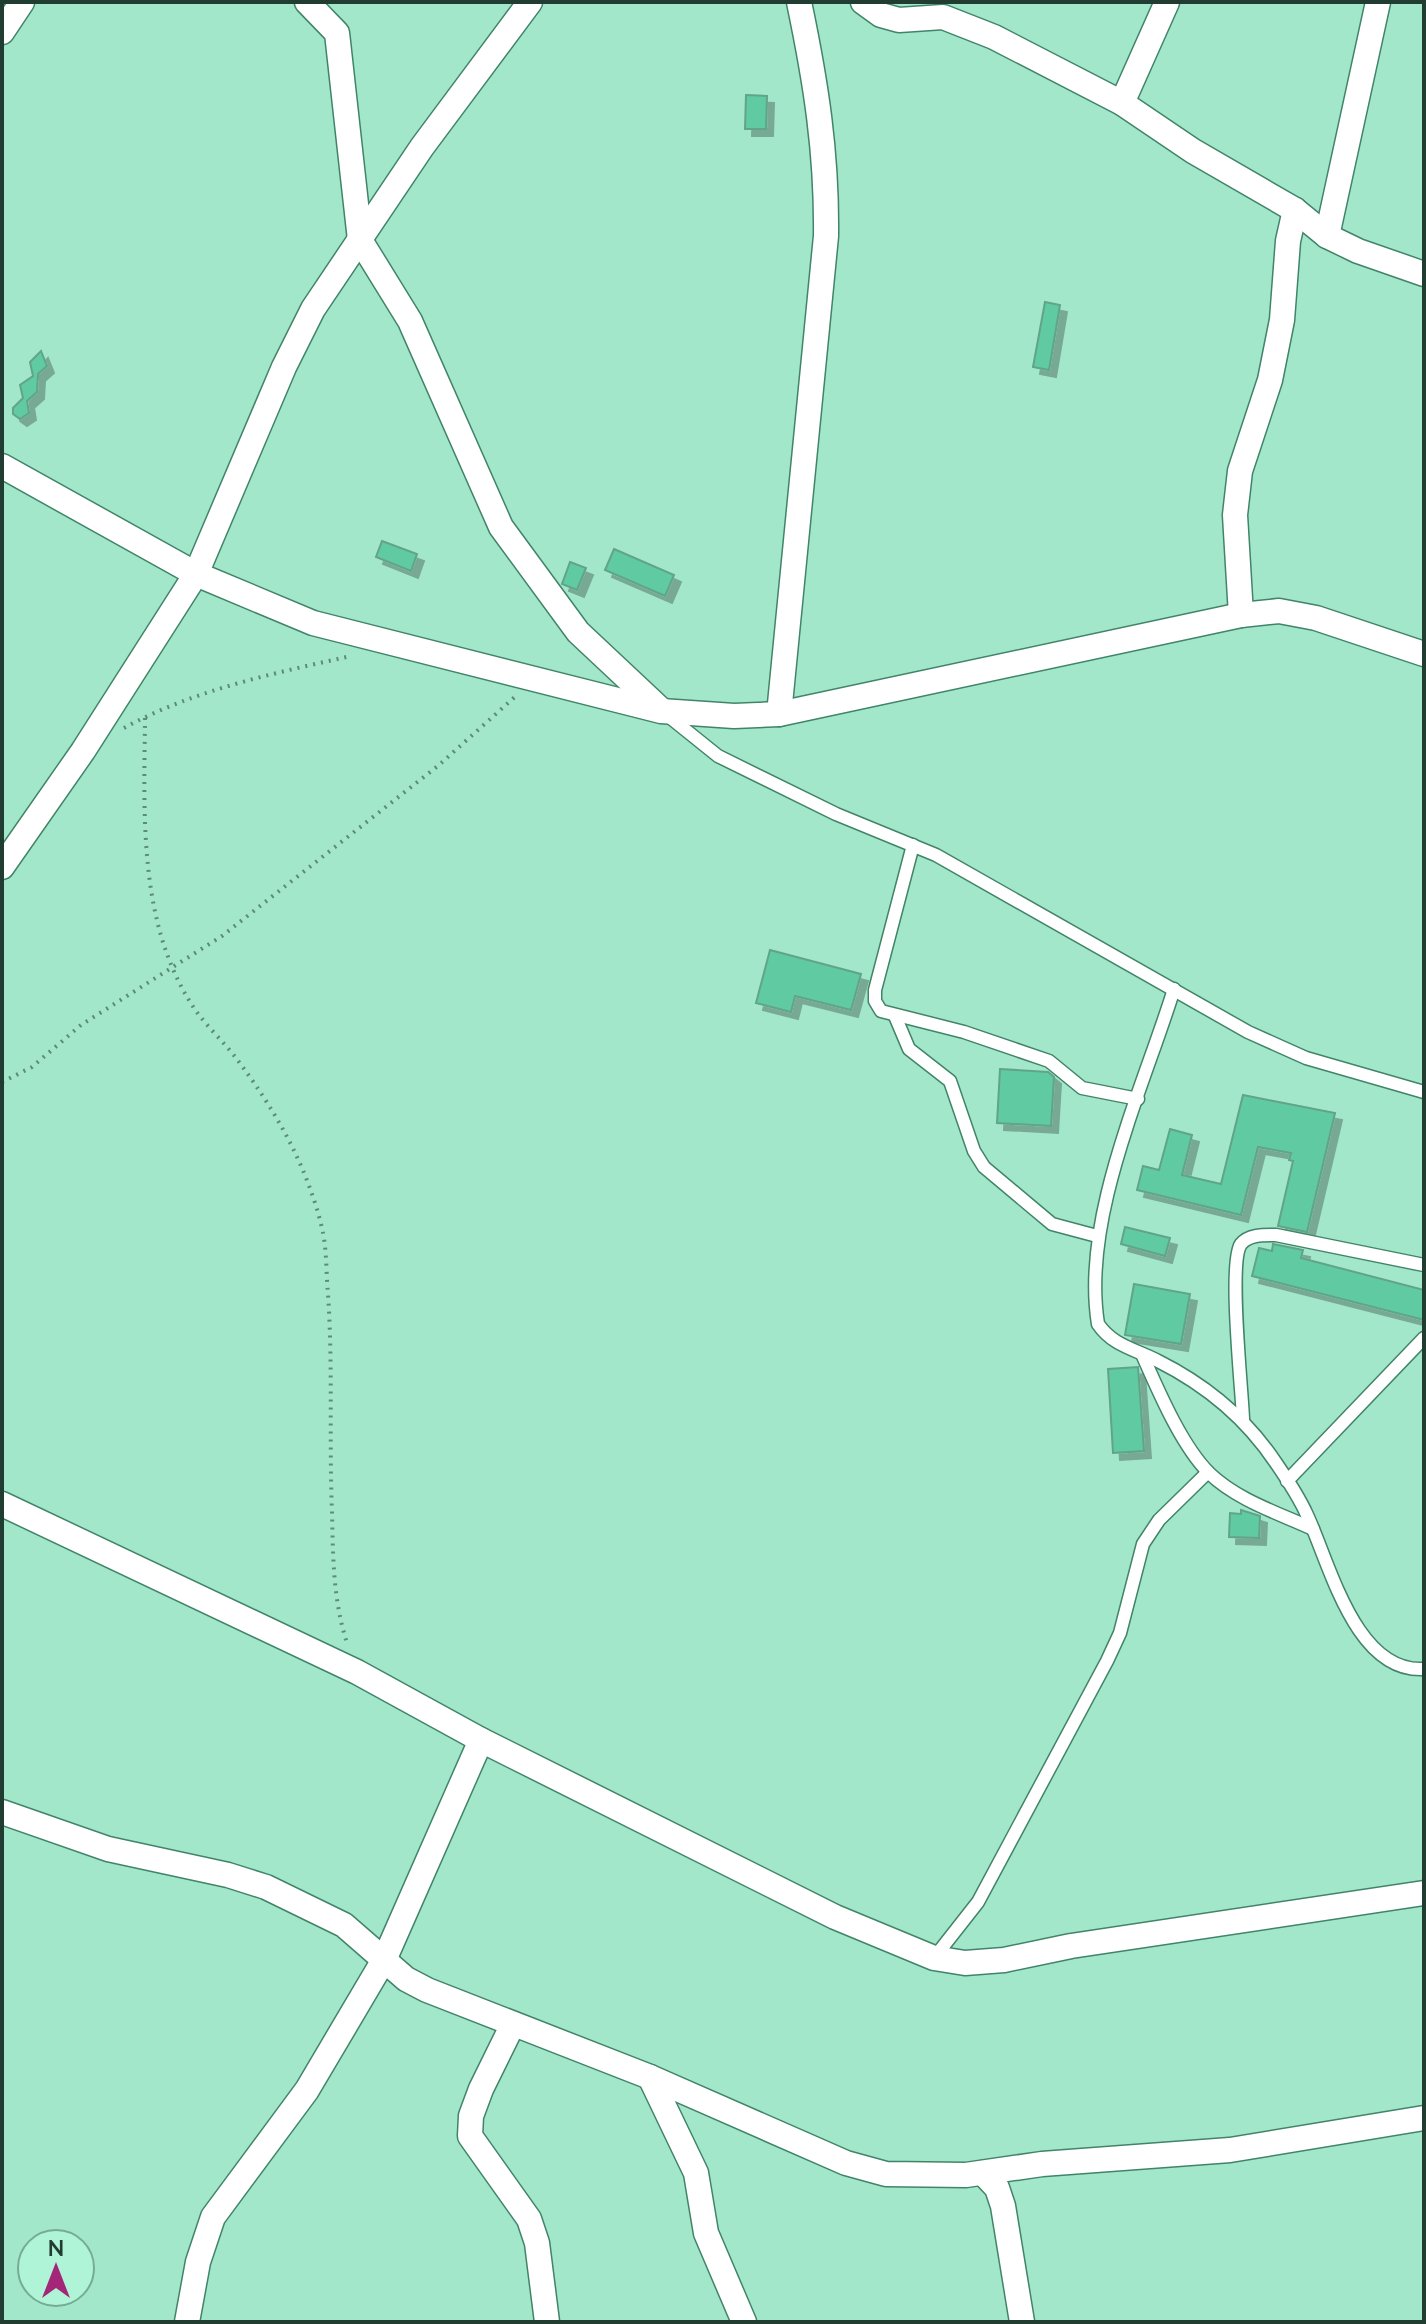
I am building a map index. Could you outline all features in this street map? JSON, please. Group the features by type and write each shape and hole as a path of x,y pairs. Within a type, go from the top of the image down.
{"street":[{"path":"2,32 22,2"},
{"path":"307,2 337,33 360,240 410,321 470,465 501,527 578,632 661,711"},
{"path":"2,867 114,704 196,574 284,367 313,309 422,147 530,2"},
{"path":"779,714 826,236 827,165 815,77 799,2"},
{"path":"863,2 881,15 899,20 922,10 957,20 1122,103 1193,151 1295,210 1327,236 1358,251 1424,274"},
{"path":"1122,103 1167,2"},
{"path":"1327,236 1378,2"},
{"path":"1241,615 1235,515 1240,471 1270,380 1282,320 1288,241 1295,210"},
{"path":"5,469 196,574 313,623 661,711 734,716 779,714 1241,615 1279,611 1316,618 1424,654"},
{"path":"2,1504 357,1672 481,1740 835,1917 934,1958 965,1963 1004,1960 1071,1946 1424,1893"},
{"path":"187,2322 198,2262 213,2217 307,2090 385,1958 481,1740"},
{"path":"2,1812 108,1849 228,1875 266,1887 344,1925 406,1979 650,2077 846,2163 886,2174 983,2173 1042,2164 1230,2150 1424,2118"},
{"path":"513,2024 481,2089 471,2116 470,2136 529,2219 537,2243 547,2322"},
{"path":"650,2077 696,2173 706,2233 744,2322"},
{"path":"983,2173 997,2188 1003,2206 1022,2322"}],"lane":[{"path":"661,711 730,762 836,814 913,845 1037,909 1248,1032 1306,1058 1424,1092"},
{"path":"913,845 875,990 875,1001 881,1011 964,1032 1049,1061 1082,1088 1138,1099"},
{"path":"1174,989 1097,1236 1094,1273 1098,1324 1106,1336 1207,1391 1243,1419 1287,1481 1313,1529 1336,1588 1362,1632 1396,1665 1424,1669"},
{"path":"895,1016 909,1049 950,1081 974,1151 984,1167 1052,1224 1097,1236"},
{"path":"1243,1419 1236,1285 1237,1254 1242,1243 1252,1236 1276,1235 1424,1265"},
{"path":"1287,1481 1424,1338"},
{"path":"1142,1354 1177,1425 1208,1472 1238,1494 1313,1529"},
{"path":"934,1958 978,1902 1107,1661 1120,1633 1143,1544 1159,1520 1208,1472"}],"path":[{"path":"120,730 145,718 264,676 360,654"},
{"path":"2,1082 32,1067 81,1025 222,936 439,765 486,726 533,678"},
{"path":"145,718 144,797 152,902 175,967 195,1010 239,1061 281,1123 309,1178 324,1233 331,1350 333,1571 339,1618 357,1672"}],"building":[{"path":"746,95 767,96 766,129 745,129"},
{"path":"1045,302 1060,305 1049,370 1033,367"},
{"path":"41,351 47,366 38,374 37,392 27,401 29,413 20,419 13,414 13,408 23,398 20,385 33,376 30,362"},
{"path":"382,541 417,554 411,571 376,557"},
{"path":"614,549 674,575 665,596 605,570"},
{"path":"570,562 586,568 577,590 562,584"},
{"path":"770,950 861,974 851,1010 795,996 791,1012 756,1003"},
{"path":"1000,1069 1048,1072 1054,1077 1051,1126 997,1123"},
{"path":"1243,1095 1335,1113 1307,1232 1278,1226 1293,1161 1289,1160 1291,1153 1258,1147 1241,1215 1137,1190 1143,1166 1159,1170 1170,1129 1192,1135 1182,1175 1221,1184"},
{"path":"1125,1227 1170,1238 1165,1256 1121,1244"},
{"path":"1273,1244 1303,1250 1301,1258 1424,1290 1424,1320 1252,1276 1259,1248 1272,1251"},
{"path":"1134,1284 1190,1294 1181,1344 1125,1335"},
{"path":"1138,1367 1144,1451 1113,1453 1108,1369"},
{"path":"1241,1510 1260,1516 1259,1538 1229,1537 1230,1513 1241,1514"}]}
